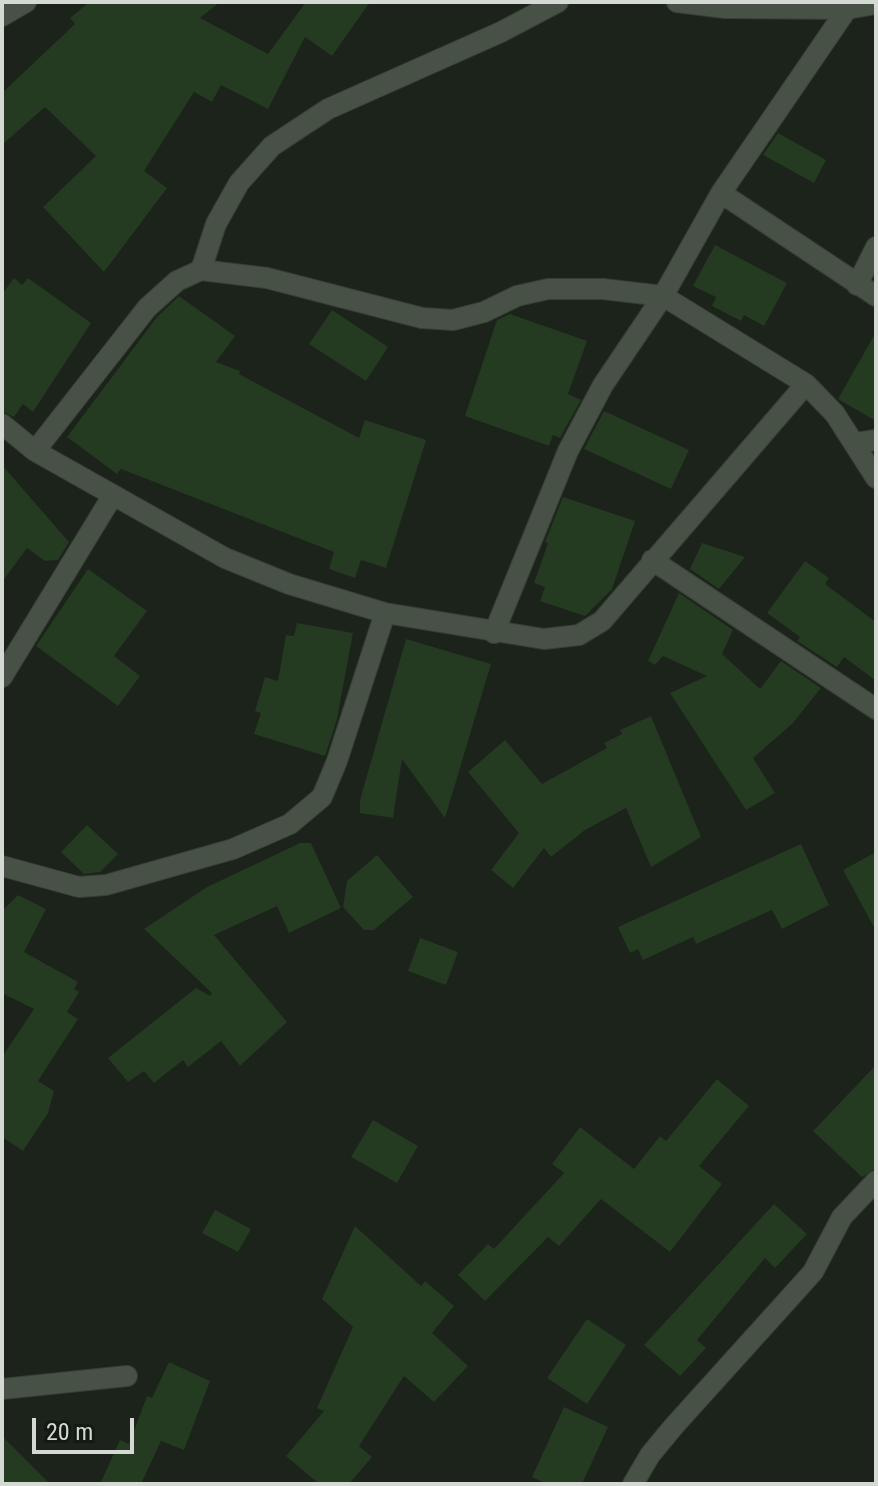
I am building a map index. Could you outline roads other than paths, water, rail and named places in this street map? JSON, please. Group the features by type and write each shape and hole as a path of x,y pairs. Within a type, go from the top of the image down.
{"street":[{"path":"2,16 26,2"},
{"path":"201,270 216,224 239,183 272,146 328,109 501,32 558,2"},
{"path":"677,2 847,9 876,4"},
{"path":"494,633 568,451 603,385 663,296 721,193 847,9"},
{"path":"721,193 876,296"},
{"path":"857,285 876,247"},
{"path":"35,451 147,308 177,281 201,270 267,278 422,318 453,320 484,312 517,296 548,289 603,289 663,296 806,384 866,442 876,478"},
{"path":"2,424 35,451 225,558 289,584 385,613 544,639 579,635 602,621 806,384"},
{"path":"2,677 113,495"},
{"path":"652,560 876,709"},
{"path":"2,866 79,887 106,885 233,849 290,824 322,797 385,613"},
{"path":"633,1484 674,1426 813,1272 842,1217 876,1181"},
{"path":"2,1389 127,1376"}]}
